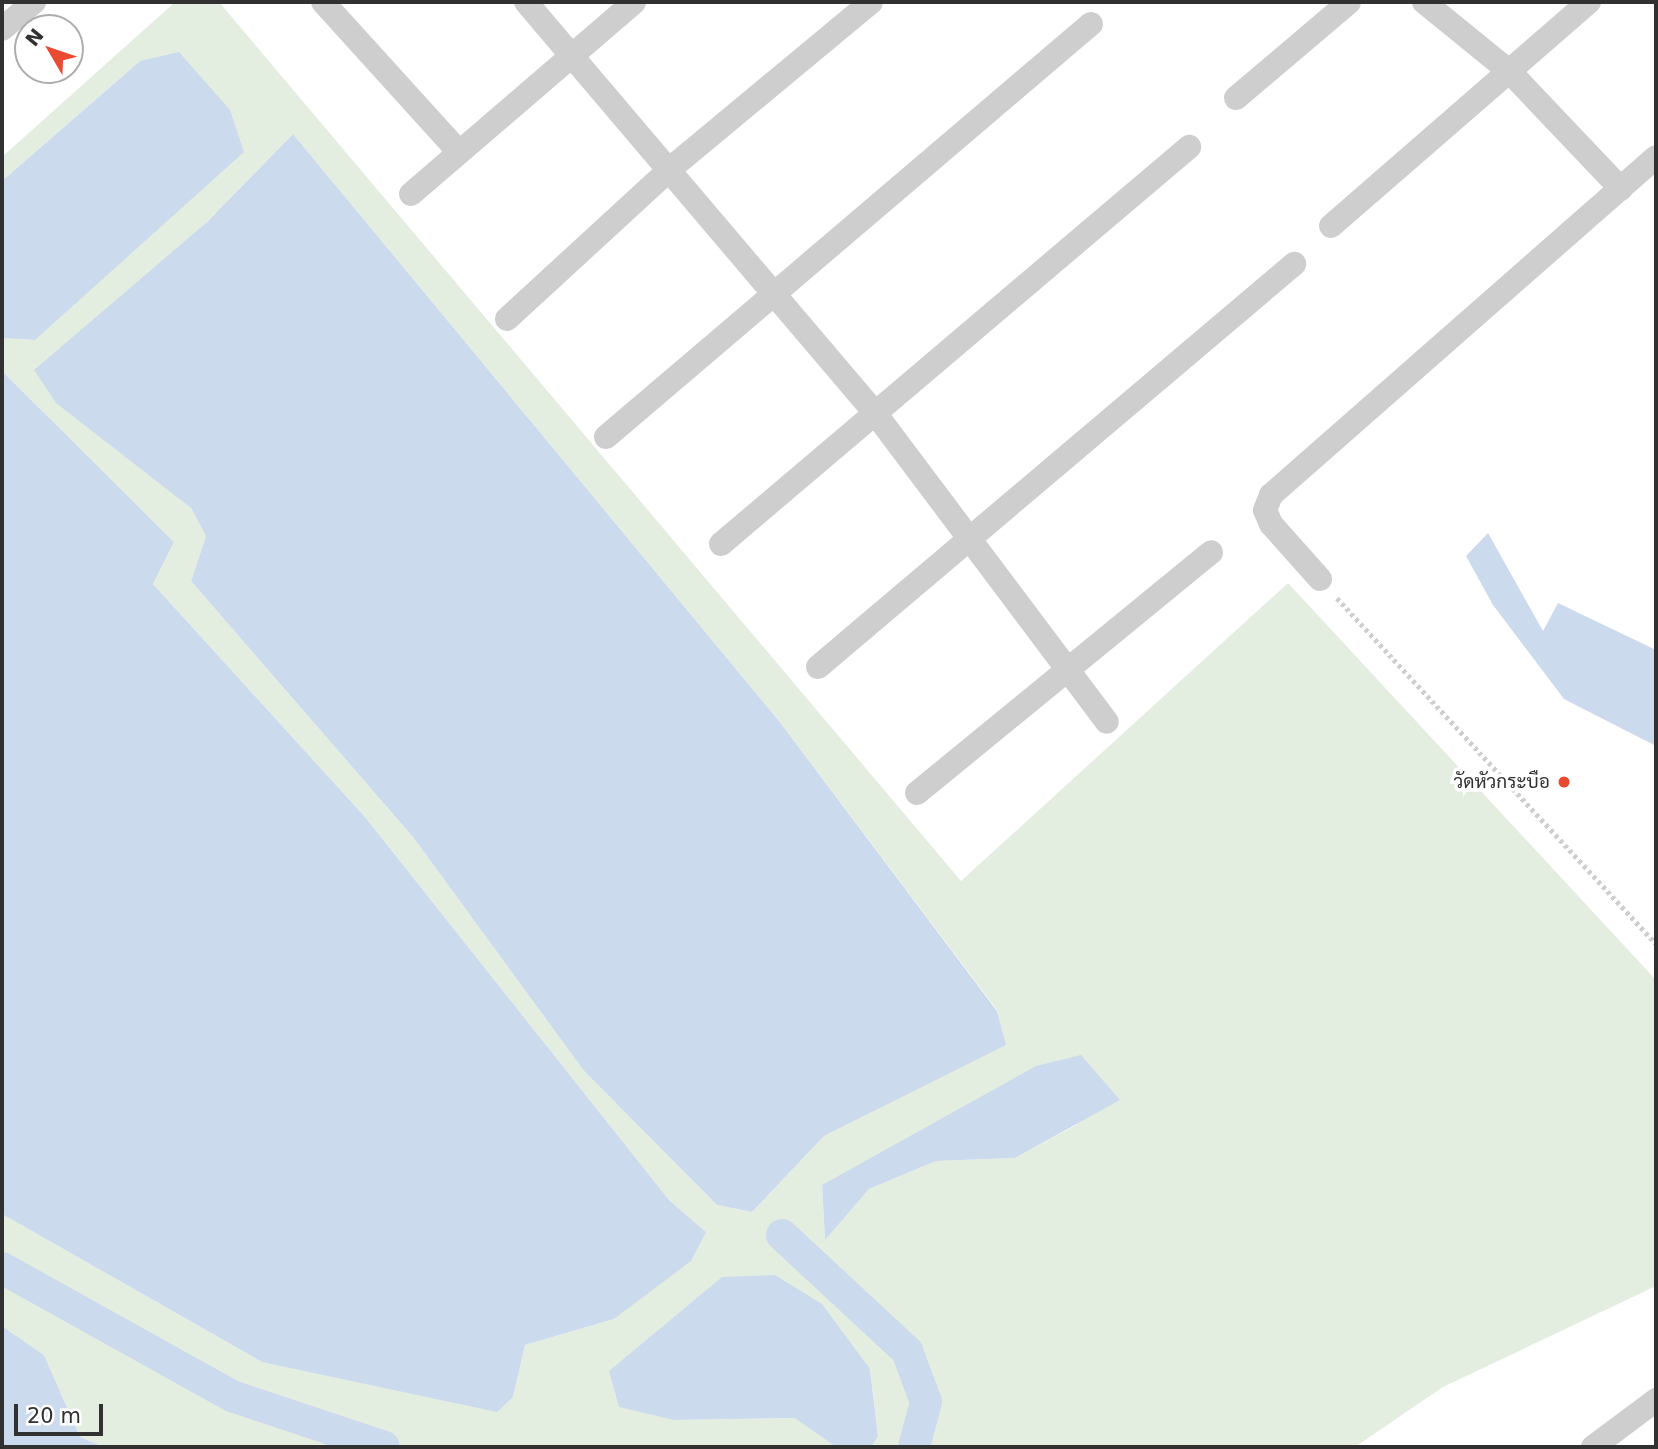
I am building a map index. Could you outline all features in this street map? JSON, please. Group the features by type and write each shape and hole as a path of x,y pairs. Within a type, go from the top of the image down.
{"street":[{"path":"2,29 33,2"},
{"path":"323,2 458,150"},
{"path":"526,2 573,52 875,413 968,544 1107,722"},
{"path":"411,194 458,150 634,2"},
{"path":"507,320 670,169 871,2"},
{"path":"1236,98 1349,2"},
{"path":"1424,2 1510,72 1621,189"},
{"path":"1331,226 1589,2"},
{"path":"606,437 1091,24"},
{"path":"721,544 1189,146"},
{"path":"1320,579 1271,524 1265,510 1271,495 1656,157"},
{"path":"818,667 968,544 1294,264"},
{"path":"918,793 1211,552"},
{"path":"1602,1445 1656,1400"}],"path":[{"path":"1320,579 1656,944"}],"green space":[{"path":"175,2 219,2 961,881 1288,583 1656,980 1656,1286 1443,1387 1355,1447 871,1447 878,1435 870,1368 674,1420 796,1418 836,1447 104,1447 80,1437 44,1355 2,1326 2,1214 262,1362 513,1397 525,1345 614,1319 706,1232 669,1200 365,817 153,584 174,542 2,371 2,338 35,340 140,61 2,181 2,157","holes":["293,134 779,721 997,1010 1005,1045 824,1136 752,1212 717,1205 584,1071 413,837 191,581 206,536 191,508 206,223","1078,1124 1015,1158 936,1161 869,1189 825,1239 822,1186"]}],"water":[{"path":"179,52 230,110 244,152 35,340 2,338 2,181 140,61"},
{"path":"293,134 779,721 997,1011 1006,1045 824,1136 752,1212 717,1205 584,1071 413,837 191,581 206,536 191,508 56,403 34,370 206,223"},
{"path":"2,371 174,542 153,584 365,817 669,1200 706,1232 691,1261 614,1319 525,1345 513,1397 497,1412 262,1362 2,1214"},
{"path":"1488,533 1543,631 1558,603 1656,650 1656,746 1564,699 1493,605 1466,556"},
{"path":"1081,1055 1120,1100 1015,1158 936,1161 869,1189 825,1240 822,1185 1036,1066"},
{"path":"775,1275 822,1304 870,1369 878,1436 871,1447 836,1447 795,1418 674,1420 619,1407 609,1371 722,1277"},
{"path":"2,1326 44,1355 80,1437 104,1447 2,1447"}],"waterway":[{"path":"782,1235 907,1351 926,1402 914,1447"},
{"path":"2,1268 232,1396 384,1447"}],"place":[{"name":"วัดหัวกระบือ","path":"1564,782"}]}
